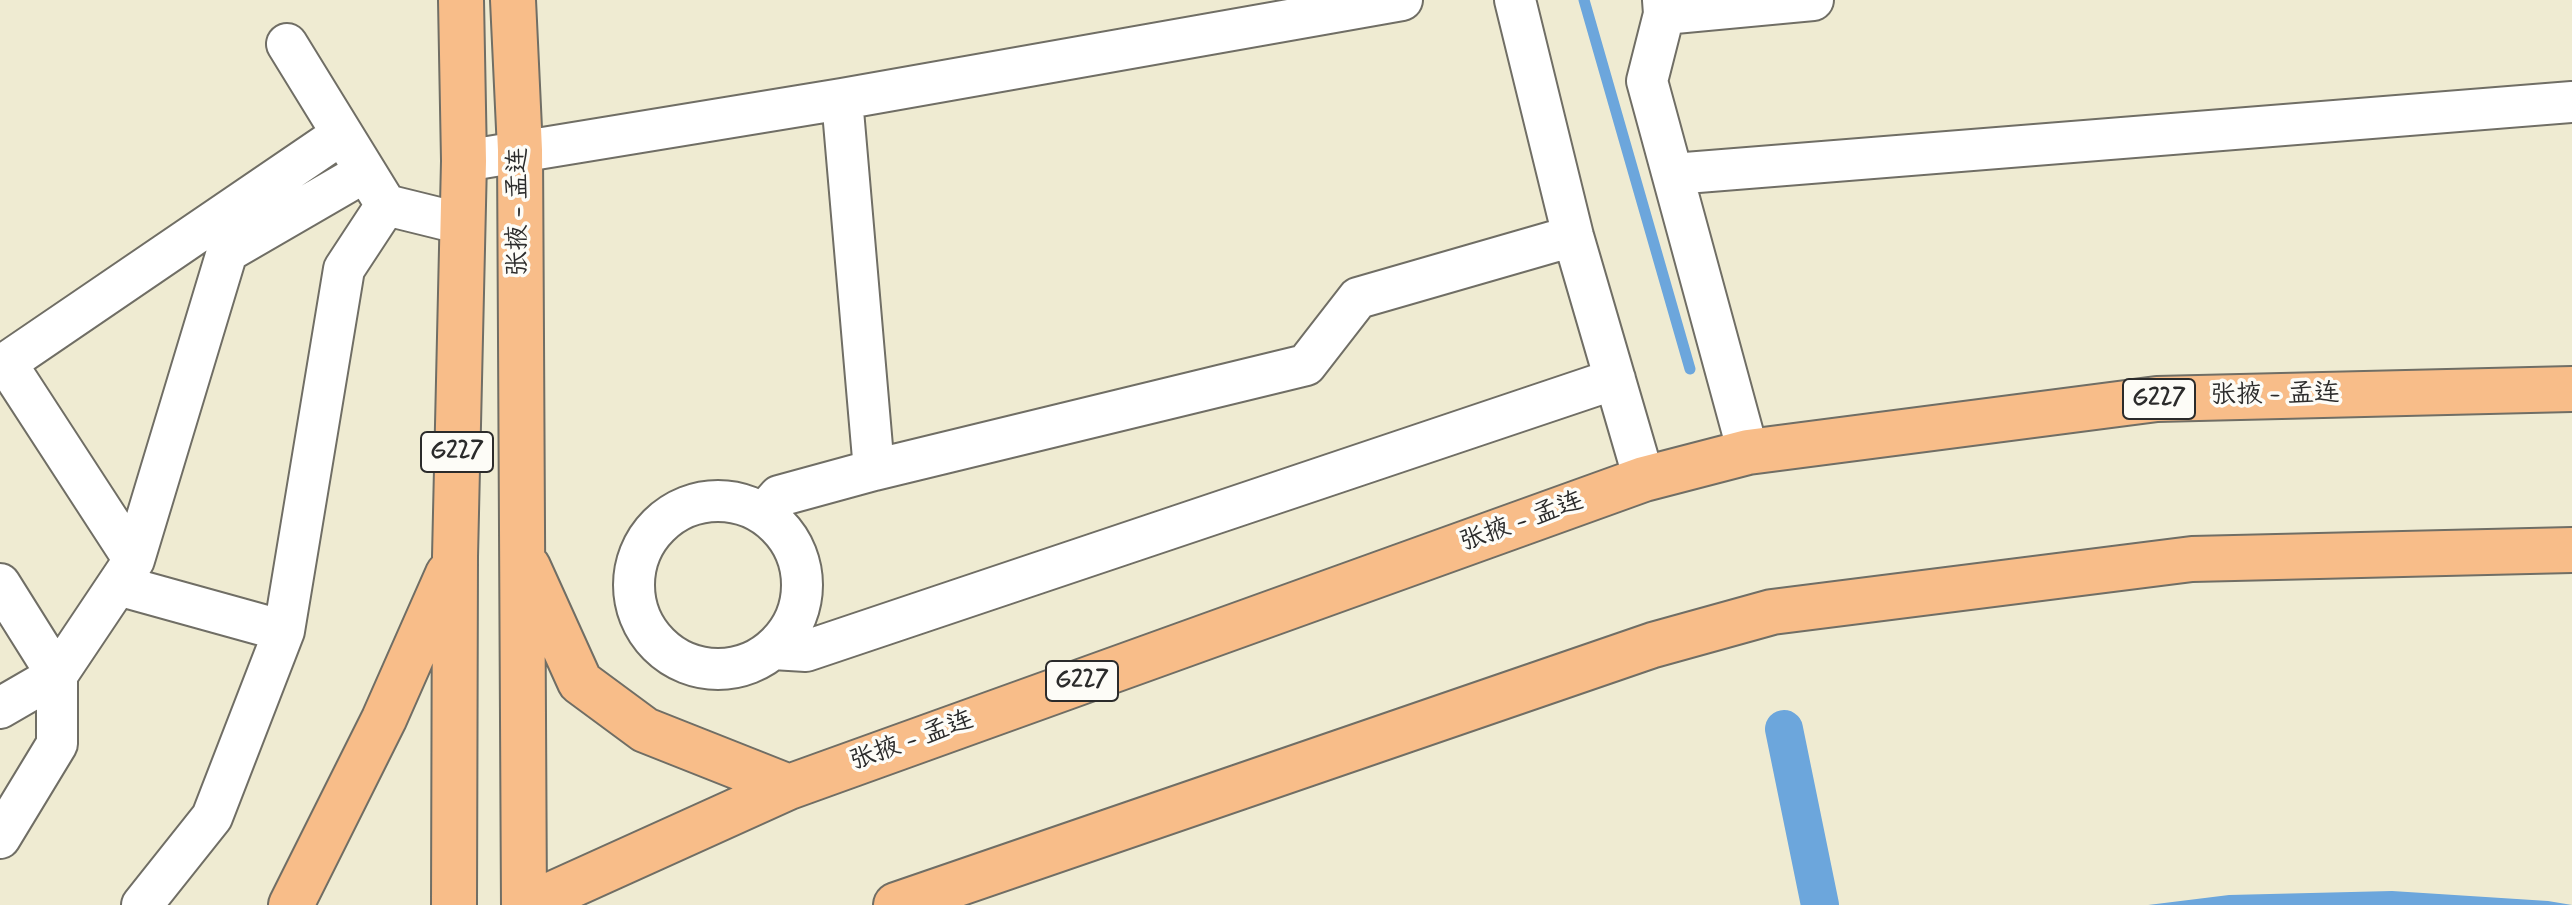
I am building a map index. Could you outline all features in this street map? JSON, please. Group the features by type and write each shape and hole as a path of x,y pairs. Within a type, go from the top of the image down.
{"highway":[{"name":"G227","path":"454,905 455,557 464,161 461,0"},
{"name":"张掖 - 孟连","path":"513,0 520,150 526,905 789,787 1644,479 1748,452 2157,399 2572,389"},
{"path":"896,905 1653,645 1772,612 2192,559 2572,550"},
{"path":"522,554 580,682 645,730 789,787"},
{"path":"291,905 384,719 455,557"}],"street":[{"path":"464,161 842,99 1402,0"},
{"path":"1515,0 1573,236 1644,479"},
{"path":"1748,452 1647,81 1663,7 1813,0"},
{"path":"287,44 386,205 463,224"},
{"path":"842,99 874,470"},
{"path":"1673,174 2572,102"},
{"path":"284,631 126,572 3,365 342,134"},
{"path":"0,708 57,675 126,572 227,252 365,172"},
{"path":"142,905 212,817 284,631 344,269 386,205"},
{"path":"764,513 779,496 874,470 1306,365 1358,298 1573,236"},
{"path":"773,649 806,651 1615,379"},
{"path":"719,500 742,504 764,513 781,528 794,548 801,569 802,592 798,613 787,633 773,649 755,661 734,668 712,669 690,665 673,656 657,643 638,608 634,588 636,569 644,546 657,527 675,513 696,504 719,500"},
{"path":"0,584 57,675 57,744 0,838"}],"water":[{"path":"2392,891 2572,905 2148,905 2229,895"}],"waterway":[{"path":"1584,0 1690,369"},
{"path":"1784,729 1820,905"}]}
